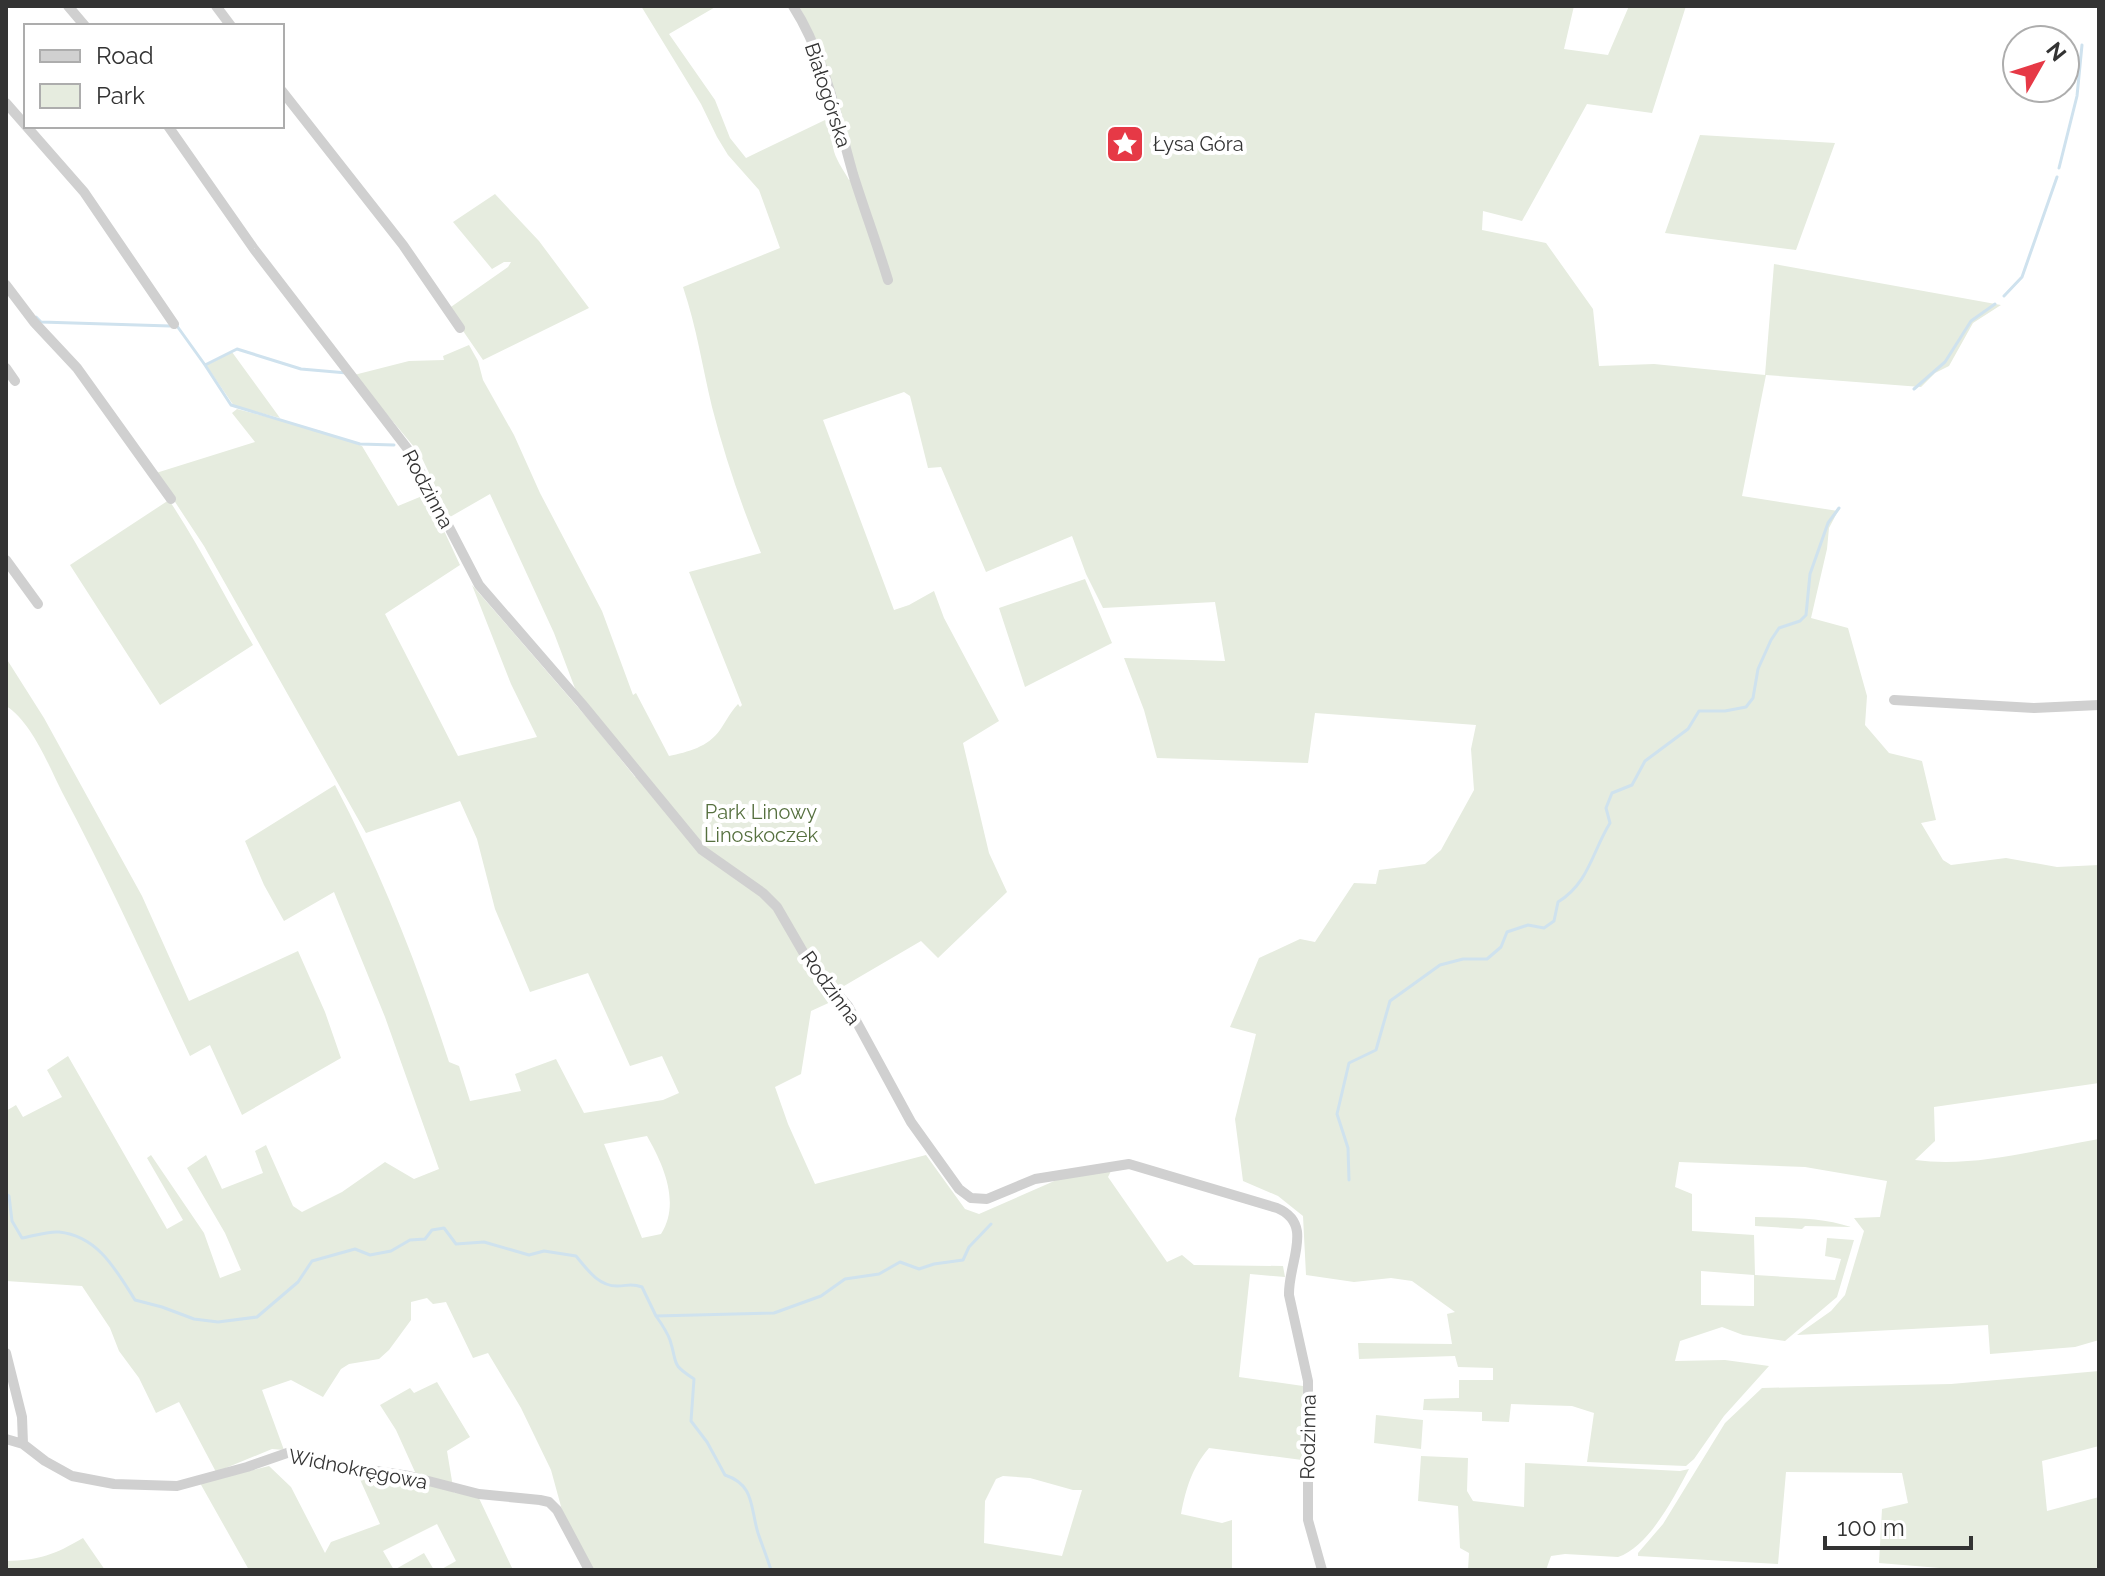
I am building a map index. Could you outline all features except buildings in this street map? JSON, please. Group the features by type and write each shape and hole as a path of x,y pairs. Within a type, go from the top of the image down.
{"street":[{"path":"68,6 83,24"},
{"path":"216,6 230,24"},
{"name":"Białogórska","path":"793,6 806,29 827,84 888,280"},
{"path":"284,94 403,245 460,328"},
{"path":"6,103 24,124"},
{"path":"28,128 84,192 174,324"},
{"name":"Rodzinna","path":"169,128 254,249 410,452 479,585 702,850 763,893 777,907 806,957 848,1006 911,1122 959,1189 971,1198 987,1199 1035,1179 1129,1164 1277,1208 1293,1217 1299,1231 1289,1295 1309,1393 1308,1520 1322,1570"},
{"path":"6,285 34,322 77,368 171,499"},
{"path":"6,368 15,381"},
{"path":"6,560 38,604"},
{"path":"1894,700 2034,708 2099,705"},
{"path":"6,1353 22,1417 23,1444"},
{"name":"Widnokręgowa","path":"6,1439 23,1444 72,1476 134,1487 177,1486 290,1452 318,1462 409,1476 479,1494 549,1502 557,1510 589,1570"}],"green space":[{"name":"Park Linowy Linoskoczek","path":"641,6 717,6 669,34 715,100 730,138 746,158 825,120 831,130 836,156 849,180 857,175 815,38 799,6 1574,6 1564,49 1608,55 1629,6 1686,6 1652,113 1587,104 1522,221 1483,211 1482,230 1546,243 1593,309 1599,366 1654,364 1765,375 1774,264 2001,305 1973,323 1949,366 1935,373 1921,387 1766,375 1742,496 1838,511 1829,528 1811,618 1848,628 1867,696 1865,725 1889,753 1922,761 1936,820 1921,823 1943,860 1951,865 2006,858 2057,867 2099,865 2099,1083 1934,1107 1935,1141 1915,1160 1984,1160 2099,1139 2099,1340 2075,1347 1990,1354 1988,1325 1797,1335 1831,1311 1845,1295 1864,1231 1854,1218 1880,1217 1887,1181 1805,1167 1679,1162 1675,1187 1692,1194 1692,1231 1754,1235 1755,1275 1835,1280 1841,1259 1825,1256 1827,1238 1854,1240 1837,1297 1785,1341 1743,1335 1722,1327 1680,1341 1675,1361 1725,1360 1769,1366 1724,1416 1694,1459 1686,1466 1587,1462 1594,1413 1572,1406 1511,1404 1509,1422 1482,1421 1482,1412 1423,1410 1424,1399 1459,1398 1459,1380 1493,1380 1493,1368 1458,1367 1455,1356 1359,1359 1358,1343 1452,1344 1447,1314 1455,1312 1412,1281 1391,1278 1354,1282 1306,1275 1303,1216 1278,1196 1243,1181 1235,1119 1256,1034 1230,1027 1259,958 1300,939 1315,942 1354,883 1376,884 1379,870 1425,864 1441,850 1474,790 1471,749 1476,725 1315,713 1308,763 1157,758 1144,710 1124,658 1225,661 1215,602 1103,608 1072,536 986,572 941,467 928,468 910,396 904,392 823,420 894,610 934,591 944,618 999,721 963,743 989,853 1007,892 938,958 921,941 844,986 835,1000 811,1011 801,1074 775,1087 815,1184 926,1155 965,1209 979,1214 1068,1175 1111,1171 1108,1177 1167,1262 1182,1255 1194,1265 1283,1266 1285,1277 1250,1274 1239,1377 1303,1386 1302,1460 1209,1448 1190,1479 1181,1514 1222,1523 1232,1520 1232,1570 592,1570 565,1521 551,1470 521,1408 488,1353 473,1358 446,1302 433,1304 427,1298 411,1302 411,1320 389,1350 379,1359 349,1364 341,1369 323,1397 291,1380 262,1390 284,1450 272,1449 216,1472 179,1402 156,1413 139,1378 119,1351 110,1328 82,1286 6,1281 6,1111 16,1105 23,1117 62,1097 47,1070 68,1056 167,1229 183,1220 147,1158 151,1155 204,1233 220,1278 241,1270 225,1233 187,1168 206,1155 222,1189 263,1173 255,1151 266,1145 293,1206 302,1212 342,1192 385,1162 414,1179 439,1169 385,1017 334,892 284,921 245,841 335,785 384,886 449,1062 459,1066 470,1101 521,1091 515,1074 556,1059 584,1113 663,1100 679,1093 662,1056 630,1066 588,973 530,992 495,909 477,839 460,801 366,833 204,546 156,473 255,442 232,413 237,409 321,431 362,446 398,506 427,494 460,565 385,614 458,756 537,737 511,684 472,585 635,777 640,776 576,691 554,633 490,494 450,517 420,454 354,375 409,361 444,360 443,356 469,345 478,361 483,380 602,611 633,695 636,693 669,756 710,741 738,704 740,707 742,705 689,572 761,553 722,444 683,287 780,248 759,190 728,155","holes":["647,1136 664,1171 670,1210 661,1234 642,1238 604,1144","1701,1271 1754,1275 1754,1306 1701,1305","1003,1476 1030,1478 1082,1490 1062,1556 984,1543 985,1501 996,1479"]},
{"path":"1700,135 1835,143 1796,250 1665,233"},
{"path":"495,194 539,241 589,308 483,360 448,309 511,262 504,262 492,269 453,222"},
{"path":"232,352 280,418 234,406 206,365"},
{"path":"169,500 253,645 160,705 70,565"},
{"path":"1085,579 1112,643 1025,687 999,608"},
{"path":"6,658 44,718 142,896 189,1001 298,951 341,1058 242,1115 210,1045 190,1056 45,757 23,722 6,706"},
{"path":"1755,1217 1815,1220 1851,1227 1805,1226 1802,1229 1755,1226"},
{"path":"2099,1371 2099,1446 2042,1461 2047,1511 2099,1497 2099,1570 1964,1570 1879,1563 1882,1509 1908,1503 1902,1473 1786,1472 1778,1564 1638,1556 1663,1524 1725,1423 1762,1388 1951,1384"},
{"path":"437,1382 470,1437 447,1451 454,1493 477,1494 513,1570 440,1570 456,1561 437,1524 383,1551 394,1570 249,1570 200,1483 269,1466 291,1487 325,1553 331,1542 380,1524 358,1475 420,1483 396,1430 380,1405 410,1388 414,1393"},
{"path":"1376,1415 1423,1420 1421,1449 1374,1443"},
{"path":"1421,1456 1468,1458 1467,1491 1473,1501 1524,1507 1525,1463 1689,1469 1650,1532 1640,1543 1618,1557 1565,1554 1551,1556 1546,1570 1468,1570 1469,1553 1460,1548 1458,1506 1418,1501"},
{"path":"83,1538 105,1570 6,1570 6,1561 46,1556"},
{"path":"424,1553 434,1570 394,1570"}],"waterway":[{"path":"2059,168 2077,96 2082,45"},
{"path":"2004,296 2022,277 2057,177"},
{"path":"1914,389 1945,362 1971,321 1995,304"},
{"path":"36,317 41,322 170,326"},
{"path":"177,326 205,365 237,349 301,369 347,373"},
{"path":"205,365 231,405 360,444 394,445"},
{"path":"1349,1180 1348,1148 1337,1114 1349,1063 1376,1050 1390,1001 1440,965 1463,959 1487,959 1501,947 1507,932 1528,925 1544,928 1554,921 1558,902 1577,886 1610,823 1606,808 1612,793 1632,785 1645,761 1688,729 1699,711 1746,707 1753,698 1758,669 1771,640 1779,628 1800,621 1806,615 1810,574 1828,523 1839,508"},
{"path":"6,1194 9,1196 12,1221 22,1238 55,1232 85,1240 104,1256 135,1300 194,1319 218,1322 257,1317 298,1282 312,1261 355,1249 370,1255 391,1251 410,1240 425,1239 432,1230 444,1228 456,1244 484,1242 529,1255 544,1251 576,1256 604,1283 642,1287 656,1316 774,1313 821,1296 845,1279 879,1274 900,1262 919,1269 963,1260 969,1247 991,1224"},
{"path":"656,1316 669,1337 678,1366 694,1379 691,1421 725,1475 735,1479 747,1491 771,1570"}],"place":[{"name":"Łysa Góra","path":"1125,144"}]}
